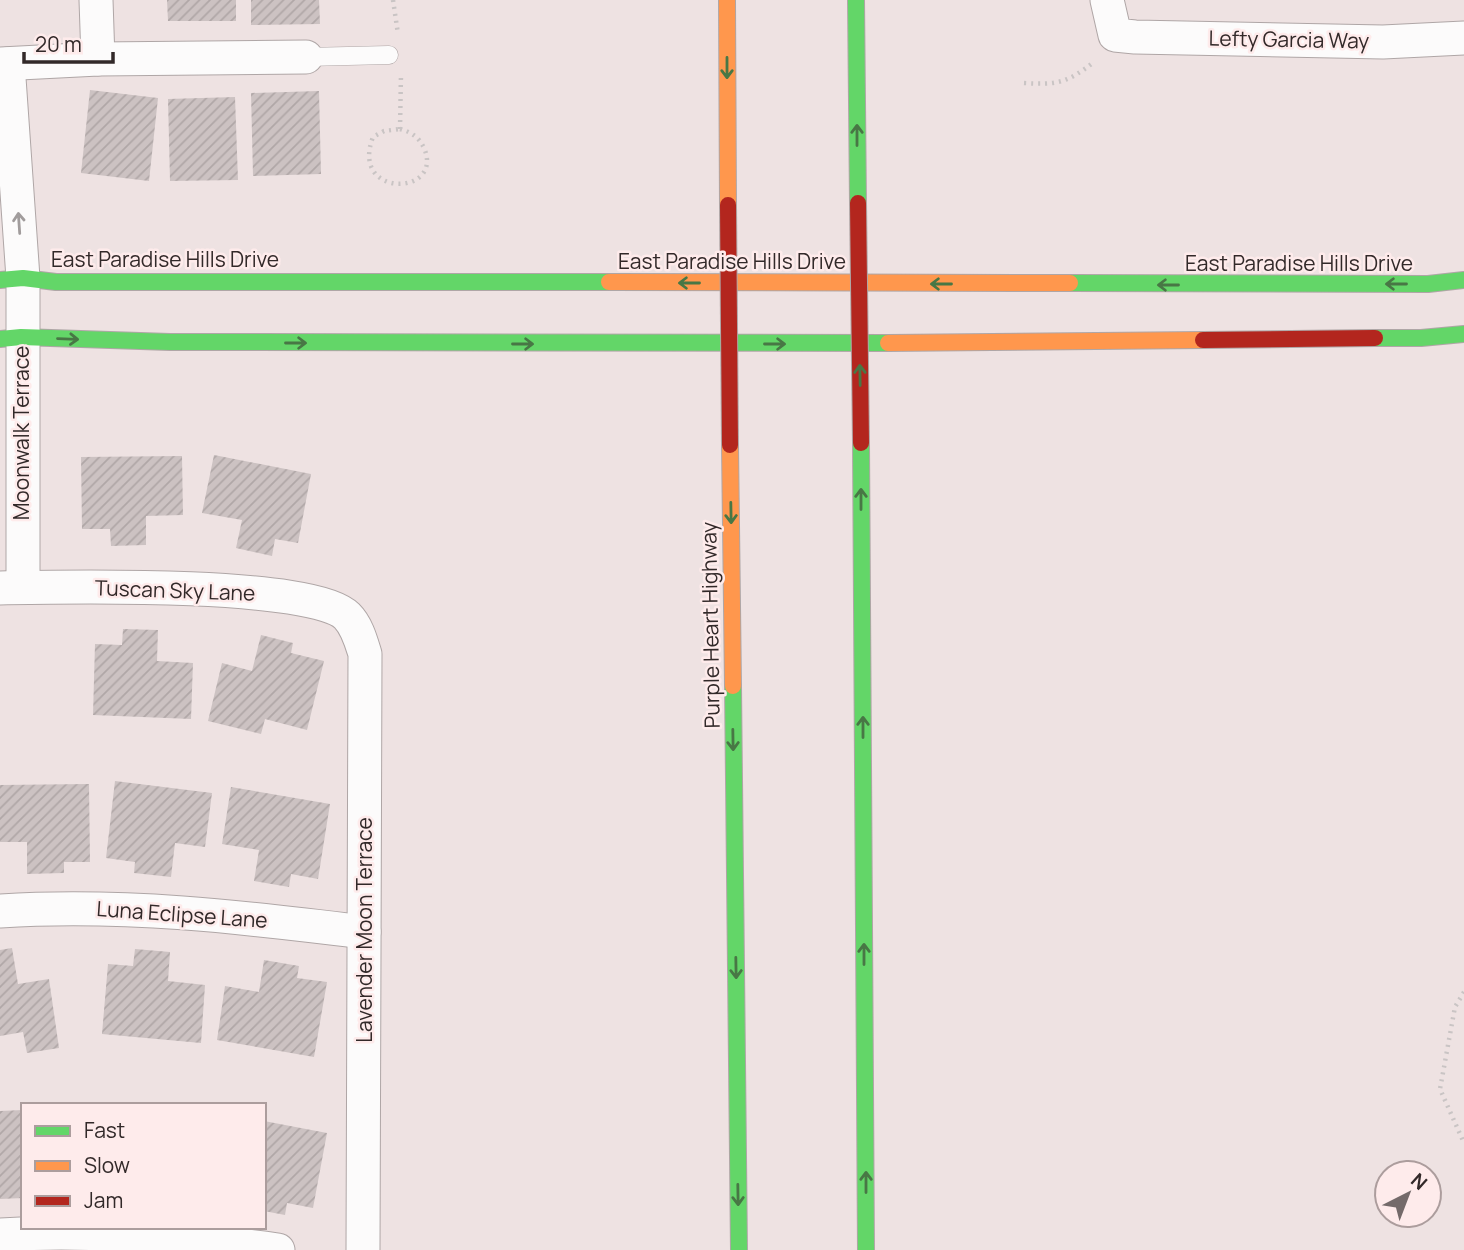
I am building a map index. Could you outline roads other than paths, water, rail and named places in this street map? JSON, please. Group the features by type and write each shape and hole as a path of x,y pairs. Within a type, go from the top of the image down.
{"main road":[{"name":"Purple Heart Highway","path":"727,0 739,1250"},
{"path":"856,0 866,1250"},
{"name":"East Paradise Hills Drive","path":"11,279 57,282 1125,285 1428,284 1464,280"},
{"path":"11,338 170,342 795,344 1421,338 1464,334"}],"street":[{"path":"96,0 98,59"},
{"name":"Lefty Garcia Way","path":"1107,0 1115,35 1294,42 1464,38"},
{"path":"4,64 98,59 306,57"},
{"name":"Moonwalk Terrace","path":"4,64 11,279 12,587"},
{"name":"Tuscan Sky Lane","path":"12,587 154,587 257,593 311,600 331,606 347,615"},
{"name":"Lavender Moon Terrace","path":"347,615 357,631 365,654 363,1250"},
{"name":"Luna Eclipse Lane","path":"0,911 91,908 197,913 364,932"},
{"path":"0,1235 133,1235 278,1250"}],"lane":[{"path":"306,57 389,55"}]}
